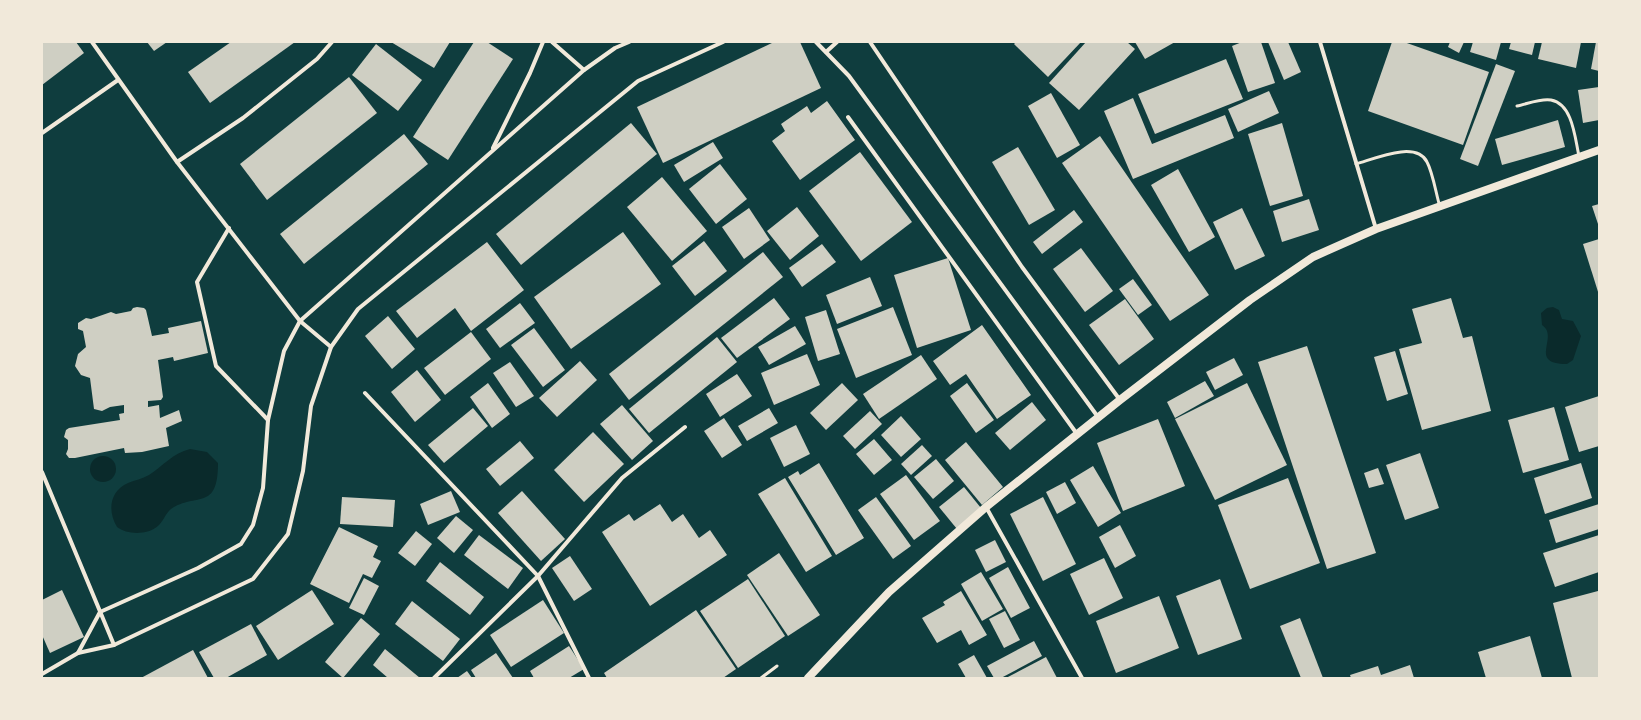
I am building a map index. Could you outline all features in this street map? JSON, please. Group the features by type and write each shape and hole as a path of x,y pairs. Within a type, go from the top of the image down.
{"main road":[{"path":"808,678 889,592 986,507 1098,417 1250,300 1313,257 1376,229 1599,150"}],"street":[{"path":"92,42 177,162 300,321 331,347"},
{"path":"177,162 243,118 317,59 332,42"},
{"path":"492,150 530,73 543,42"},
{"path":"552,42 584,70"},
{"path":"78,653 100,612 198,568 241,544 253,525 263,488 268,420 284,351 300,321 584,70 615,48 629,42"},
{"path":"42,674 78,653 114,645 253,579 288,534 303,471 311,406 331,347 358,309 638,81 723,42"},
{"path":"816,42 849,76 1098,417"},
{"path":"826,52 836,42"},
{"path":"870,42 1022,267 1120,400"},
{"path":"1320,42 1376,229"},
{"path":"42,133 118,80"},
{"path":"848,117 1077,434"},
{"path":"229,228 197,282 216,366 268,420"},
{"path":"365,393 538,576 589,678"},
{"path":"434,678 538,576 622,478 684,427"},
{"path":"42,474 114,645"},
{"path":"986,507 1082,678"}],"lane":[{"path":"1517,106 1550,100 1560,102 1567,110 1579,156"},
{"path":"1356,164 1410,150 1420,153 1427,161 1440,207"},
{"path":"761,678 776,666"}],"water":[{"path":"1553,307 1559,310 1562,319 1573,321 1581,336 1573,360 1567,364 1555,363 1549,360 1546,355 1548,336 1547,330 1542,325 1541,313 1547,308"},
{"path":"190,449 207,452 218,463 217,478 210,495 180,504 171,509 160,524 149,531 132,533 121,530 117,527 111,508 117,491 128,483 149,475 178,453"},
{"path":"103,456 112,460 116,469 112,478 103,482 94,478 90,469 94,460"}],"building":[{"path":"42,42 76,42 84,53 42,85"},
{"path":"147,42 167,42 154,51"},
{"path":"231,42 295,42 210,103 188,72"},
{"path":"391,42 450,42 434,68"},
{"path":"474,42 487,42 513,59 448,160 413,137"},
{"path":"774,42 800,42 821,88 663,163 637,107"},
{"path":"1016,42 1081,42 1048,77 1014,44"},
{"path":"1086,42 1127,42 1135,49 1079,110 1049,83"},
{"path":"1135,42 1175,42 1145,59"},
{"path":"1242,42 1261,42 1275,83 1248,92 1232,46"},
{"path":"1268,42 1288,42 1301,72 1284,80"},
{"path":"1392,42 1404,42 1489,72 1463,145 1368,111"},
{"path":"1450,42 1464,42 1459,53 1448,47"},
{"path":"1473,42 1501,42 1496,60 1470,52"},
{"path":"1511,42 1535,42 1532,55 1509,49"},
{"path":"1542,42 1581,42 1576,68 1538,59"},
{"path":"1596,42 1599,42 1599,71 1591,69"},
{"path":"376,44 422,80 398,111 352,75"},
{"path":"1226,59 1243,99 1155,134 1138,94"},
{"path":"1496,64 1515,71 1478,166 1460,159"},
{"path":"349,77 377,113 267,200 240,164"},
{"path":"1599,87 1599,120 1583,123 1578,90"},
{"path":"1269,91 1279,113 1238,132 1228,109"},
{"path":"1051,93 1080,145 1057,158 1028,106"},
{"path":"1133,98 1152,144 1225,115 1234,138 1133,179 1104,111"},
{"path":"827,101 855,140 800,180 772,141 785,131 781,124 807,106 811,113"},
{"path":"1558,120 1565,147 1502,165 1495,139"},
{"path":"631,123 657,154 521,265 496,234"},
{"path":"1282,123 1303,196 1270,206 1248,134"},
{"path":"404,134 428,164 304,264 280,234"},
{"path":"1100,136 1209,295 1170,321 1062,163"},
{"path":"713,142 723,158 684,182 674,165"},
{"path":"1018,147 1055,210 1029,225 992,162"},
{"path":"860,152 912,222 861,261 809,191"},
{"path":"720,164 747,199 716,224 689,189"},
{"path":"1178,169 1215,237 1189,252 1151,185"},
{"path":"662,177 707,231 672,261 627,207"},
{"path":"1309,199 1319,230 1282,242 1273,211"},
{"path":"1599,204 1599,227 1592,206"},
{"path":"797,207 819,236 790,260 767,231"},
{"path":"749,208 770,240 744,259 722,227"},
{"path":"1242,208 1265,256 1235,270 1213,222"},
{"path":"1074,210 1083,222 1042,254 1033,242"},
{"path":"623,232 661,284 571,349 534,297"},
{"path":"1599,239 1599,295 1583,244"},
{"path":"704,241 727,271 695,296 672,266"},
{"path":"487,242 524,290 471,331 455,308 417,338 396,311"},
{"path":"822,244 836,262 802,287 789,268"},
{"path":"1081,248 1113,291 1085,312 1053,269"},
{"path":"763,252 783,277 629,400 609,374"},
{"path":"948,258 971,330 917,348 894,275"},
{"path":"870,277 882,306 837,324 826,295"},
{"path":"1133,279 1152,305 1138,315 1119,289"},
{"path":"774,298 790,319 737,358 721,338"},
{"path":"1451,298 1463,338 1472,336 1491,411 1422,430 1399,349 1422,343 1412,309"},
{"path":"1125,299 1154,339 1119,365 1089,325"},
{"path":"520,303 535,323 500,348 486,329"},
{"path":"893,307 912,355 856,378 837,329"},
{"path":"133,308 144,308 146,310 152,336 169,333 168,328 201,321 208,353 174,361 173,357 158,360 163,397 161,400 148,401 148,407 159,405 160,418 179,410 182,421 166,428 169,446 142,452 125,453 124,448 69,458 66,454 68,449 68,440 64,437 66,430 69,428 120,420 119,414 124,413 124,405 110,407 102,411 94,409 90,378 81,375 75,366 78,354 86,347 83,331 78,329 78,323 86,318 91,319 111,312 116,314 131,311"},
{"path":"826,310 840,354 818,361 805,317"},
{"path":"388,316 415,349 392,369 365,336"},
{"path":"982,325 1031,395 997,419 966,374 950,385 933,361"},
{"path":"795,326 806,344 769,365 758,347"},
{"path":"534,328 565,370 543,387 511,345"},
{"path":"471,332 491,359 445,395 424,368"},
{"path":"717,337 737,362 649,433 629,409"},
{"path":"1307,346 1376,553 1327,569 1258,362"},
{"path":"1395,351 1408,394 1387,401 1374,357"},
{"path":"807,354 820,385 774,405 761,373"},
{"path":"921,355 937,379 879,419 863,394"},
{"path":"1234,358 1243,375 1215,390 1206,372"},
{"path":"580,361 597,380 557,417 539,398"},
{"path":"510,362 534,396 516,407 493,373"},
{"path":"417,370 441,400 415,422 391,392"},
{"path":"737,374 752,396 720,417 706,394"},
{"path":"1205,381 1214,396 1175,418 1167,402"},
{"path":"488,383 510,414 492,428 470,397"},
{"path":"842,383 858,400 826,430 810,413"},
{"path":"967,383 994,420 976,433 950,396"},
{"path":"1247,383 1287,465 1215,500 1175,419"},
{"path":"1599,396 1599,446 1579,452 1565,407"},
{"path":"1032,402 1046,420 1010,450 995,433"},
{"path":"622,405 653,441 632,460 600,424"},
{"path":"1554,407 1569,460 1523,473 1508,420"},
{"path":"473,408 488,426 444,463 428,445"},
{"path":"769,408 778,423 747,441 738,426"},
{"path":"870,411 882,424 855,449 843,436"},
{"path":"901,416 921,439 901,457 881,435"},
{"path":"724,418 742,445 722,458 704,431"},
{"path":"1158,419 1185,486 1123,511 1097,443"},
{"path":"796,425 810,454 784,467 770,438"},
{"path":"593,432 624,464 584,502 554,470"},
{"path":"874,439 892,460 874,475 856,454"},
{"path":"520,441 534,458 500,486 486,469"},
{"path":"966,442 1003,487 982,505 945,460"},
{"path":"922,445 932,456 911,475 901,464"},
{"path":"1420,453 1439,508 1405,520 1386,465"},
{"path":"936,459 954,481 933,499 914,477"},
{"path":"819,463 864,538 836,555 788,477 798,471 800,475"},
{"path":"1581,463 1592,498 1545,514 1534,478"},
{"path":"1093,466 1121,513 1098,527 1070,480"},
{"path":"1378,468 1384,484 1369,488 1364,473"},
{"path":"906,475 940,521 914,540 880,494"},
{"path":"785,478 832,556 806,572 758,494"},
{"path":"1288,478 1320,563 1250,589 1218,505"},
{"path":"1065,482 1076,503 1057,514 1046,492"},
{"path":"964,487 981,508 957,529 939,507"},
{"path":"451,491 460,512 428,525 420,504"},
{"path":"522,491 565,539 541,561 498,513"},
{"path":"342,497 395,500 393,527 340,524"},
{"path":"876,497 911,546 893,559 858,510"},
{"path":"1043,497 1076,564 1043,581 1010,514"},
{"path":"660,504 672,522 683,514 699,538 710,530 727,555 650,606 602,532 629,514 634,521"},
{"path":"1599,504 1599,529 1556,543 1549,520"},
{"path":"456,516 473,530 454,553 437,538"},
{"path":"1120,525 1136,556 1115,568 1099,537"},
{"path":"339,527 378,546 373,557 381,561 372,578 363,574 349,603 310,584"},
{"path":"416,531 432,544 415,566 398,553"},
{"path":"479,535 523,568 508,589 464,555"},
{"path":"1599,535 1599,572 1555,587 1543,553"},
{"path":"995,540 1006,562 986,572 975,550"},
{"path":"779,553 820,615 788,636 747,575"},
{"path":"570,556 592,589 574,601 552,568"},
{"path":"1104,558 1123,598 1089,615 1070,574"},
{"path":"440,562 484,597 470,615 426,581"},
{"path":"1008,567 1030,608 1011,618 989,578"},
{"path":"981,572 1003,609 982,621 961,584"},
{"path":"364,578 379,586 364,615 349,608"},
{"path":"748,579 785,636 738,668 700,611"},
{"path":"1220,579 1242,639 1198,655 1176,596"},
{"path":"62,590 84,637 50,653 42,635 42,600"},
{"path":"312,590 334,624 278,660 256,626"},
{"path":"961,591 987,635 969,645 961,630 937,643 922,618 945,605 943,602"},
{"path":"1598,591 1599,678 1572,678 1553,603"},
{"path":"1159,596 1179,648 1116,673 1096,621"},
{"path":"543,600 564,633 511,667 490,635"},
{"path":"412,601 460,639 443,661 395,624"},
{"path":"696,610 736,669 723,678 607,678 604,673"},
{"path":"1005,611 1020,640 1004,648 989,619"},
{"path":"361,618 380,634 343,678 325,662"},
{"path":"1300,618 1323,678 1301,678 1280,626"},
{"path":"251,624 267,655 226,678 214,678 199,652"},
{"path":"1530,636 1542,678 1486,678 1478,652"},
{"path":"1034,641 1042,656 1001,678 994,678 987,666"},
{"path":"569,646 584,669 569,678 534,678 530,671"},
{"path":"385,649 420,678 388,678 373,665"},
{"path":"193,650 208,678 141,678"},
{"path":"496,653 513,678 476,678 471,670"},
{"path":"974,655 987,678 966,678 958,664"},
{"path":"1046,657 1057,678 1006,678"},
{"path":"1410,665 1414,678 1351,678 1350,675 1378,666 1381,675"},
{"path":"467,671 472,678 457,678"}]}
